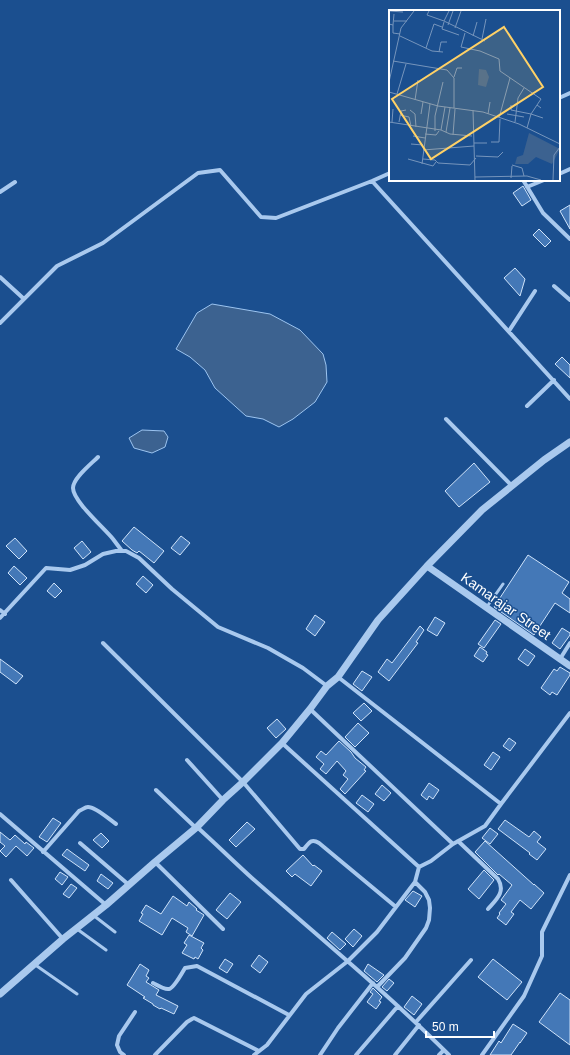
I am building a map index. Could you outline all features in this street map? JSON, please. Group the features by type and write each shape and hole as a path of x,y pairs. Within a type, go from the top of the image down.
{"street":[{"path":"560,98 570,93"},
{"path":"560,174 570,169"},
{"path":"0,323 57,266 103,243 198,173 220,170 261,217 276,218 389,173"},
{"path":"372,181 570,399"},
{"path":"524,181 542,213 570,239"},
{"path":"527,187 542,181"},
{"path":"0,192 15,182"},
{"path":"0,277 24,299"},
{"path":"554,286 570,300"},
{"path":"509,331 535,291"},
{"path":"527,406 554,380"},
{"path":"446,419 512,486"},
{"path":"0,994 62,938 106,905 196,827 282,743 327,686 338,677 378,620 426,566 482,510 544,460 570,442"},
{"path":"98,457 76,479 73,488 75,496 81,505 122,551"},
{"path":"0,618 46,568 70,570 86,565 103,554 116,551 126,551 139,558 172,589 218,627 268,648 303,668 327,686"},
{"name":"Kamarajar Street","path":"426,566 570,666"},
{"path":"0,610 5,614"},
{"path":"103,643 242,782 300,849 304,849 312,841 315,840 319,842 396,907"},
{"path":"560,659 570,643"},
{"path":"338,677 501,804"},
{"path":"310,709 452,844"},
{"path":"254,1055 267,1045 306,994 348,961 377,932 414,882 419,867 452,844 485,826 570,713"},
{"path":"282,743 419,867"},
{"path":"187,760 223,800"},
{"path":"156,790 251,877 377,987 449,1055"},
{"path":"43,852 79,811 84,808 88,807 96,810 116,824"},
{"path":"0,814 106,905"},
{"path":"458,841 498,879 502,885 502,890 499,896 488,909"},
{"path":"80,843 129,885"},
{"path":"155,862 223,929"},
{"path":"482,1055 524,996 542,956 542,932 570,876"},
{"path":"11,880 62,938"},
{"path":"377,987 405,958 430,920 429,900 425,892 414,882"},
{"path":"395,1055 417,1024 471,960"},
{"path":"152,983 170,989 185,968 196,966 289,1015"},
{"path":"320,1055 338,1028 373,984"},
{"path":"356,1055 398,1006"},
{"path":"124,1055 120,1052 117,1045 119,1036 135,1012"},
{"path":"155,1055 192,1018 259,1051"},
{"path":"439,1055 444,1050"}],"lane":[{"path":"486,608 503,584"},
{"path":"93,915 115,932"},
{"path":"76,928 106,950"},
{"path":"34,964 77,994"}],"water":[{"path":"212,304 270,314 300,330 323,354 326,365 327,382 315,402 293,419 279,427 263,419 246,416 215,388 205,370 190,357 176,349 197,313"},
{"path":"142,430 164,431 168,437 165,447 152,453 134,448 129,438"}],"building":[{"path":"523,186 531,200 522,206 513,193"},
{"path":"570,205 570,229 560,211"},
{"path":"539,229 551,241 545,247 533,235"},
{"path":"515,268 525,279 520,296 504,278"},
{"path":"562,357 570,365 570,378 555,364"},
{"path":"474,463 490,482 459,507 445,491"},
{"path":"134,527 164,551 154,563 139,551 137,553 132,550 122,541"},
{"path":"181,536 190,543 180,555 171,548"},
{"path":"15,538 27,551 19,559 6,546"},
{"path":"82,541 91,552 83,559 74,548"},
{"path":"528,555 569,582 562,593 570,599 570,613 555,603 534,635 494,607"},
{"path":"14,566 27,578 20,585 8,573"},
{"path":"143,576 153,585 146,593 136,584"},
{"path":"54,583 62,591 55,598 47,591"},
{"path":"315,615 325,622 315,636 306,629"},
{"path":"435,617 445,623 437,636 427,630"},
{"path":"495,620 501,624 484,648 478,644"},
{"path":"420,626 424,630 416,642 418,643 389,681 378,672 387,659 392,663"},
{"path":"562,628 570,633 570,635 560,649 552,643"},
{"path":"480,647 487,652 486,654 488,655 483,662 474,656"},
{"path":"525,649 535,656 528,666 518,659"},
{"path":"0,659 23,676 16,684 0,672"},
{"path":"560,667 570,673 570,675 557,695 552,692 550,695 541,688 554,669 557,671"},
{"path":"362,671 372,677 362,691 353,684"},
{"path":"364,703 372,711 361,721 353,713"},
{"path":"277,719 286,729 276,738 267,728"},
{"path":"358,723 369,733 355,747 345,737"},
{"path":"509,738 516,743 510,751 503,746"},
{"path":"339,741 366,767 364,770 366,771 345,794 340,789 348,779 343,775 346,771 337,761 326,774 320,769 324,764 316,757 321,751 326,755"},
{"path":"493,752 500,757 491,770 484,765"},
{"path":"429,783 439,790 433,799 429,796 427,800 421,795"},
{"path":"382,785 391,793 384,801 375,794"},
{"path":"362,795 374,804 368,812 356,803"},
{"path":"53,818 61,823 47,842 39,837"},
{"path":"505,820 529,837 534,831 541,837 537,842 546,849 537,860 498,829"},
{"path":"247,822 255,829 236,847 229,840"},
{"path":"490,828 498,834 490,844 482,838"},
{"path":"0,832 10,840 15,835 25,844 26,842 34,848 27,856 16,846 6,857 0,851 5,846 0,842"},
{"path":"101,833 109,841 102,848 93,840"},
{"path":"485,841 544,893 531,909 520,900 511,912 514,914 506,925 497,918 506,904 501,900 512,885 499,874 498,875 475,852"},
{"path":"67,849 89,865 85,871 62,855"},
{"path":"303,855 313,866 314,865 322,871 311,886 295,874 292,877 286,871"},
{"path":"484,870 494,880 479,899 468,889"},
{"path":"60,872 68,877 62,885 55,879"},
{"path":"101,874 113,883 108,889 97,881"},
{"path":"71,884 77,888 69,898 63,894"},
{"path":"413,891 422,896 415,907 405,900"},
{"path":"230,893 241,902 227,919 216,910"},
{"path":"173,896 187,906 189,902 197,909 196,910 204,915 192,936 186,932 188,928 172,918 162,935 139,921 143,914 141,913 146,905 161,914"},
{"path":"354,929 362,936 353,947 345,939"},
{"path":"332,932 346,944 340,950 327,938"},
{"path":"189,935 204,943 201,948 203,950 198,959 195,957 194,959 182,953 187,945 184,943"},
{"path":"259,955 268,962 260,973 251,966"},
{"path":"225,959 233,964 227,973 219,968"},
{"path":"493,959 522,982 507,1000 478,977"},
{"path":"140,964 149,970 146,976 149,978 146,982 159,990 156,995 178,1006 174,1014 153,1005 143,998 145,997 127,985"},
{"path":"368,964 384,975 377,982 364,971"},
{"path":"389,979 394,983 387,991 382,987"},
{"path":"373,988 382,997 379,1001 381,1002 376,1009 367,1002 373,994 370,992"},
{"path":"560,993 570,1000 570,1045 539,1022"},
{"path":"412,996 422,1004 414,1015 404,1007"},
{"path":"513,1024 527,1033 520,1043 511,1055 490,1055 499,1041 501,1043"}]}
